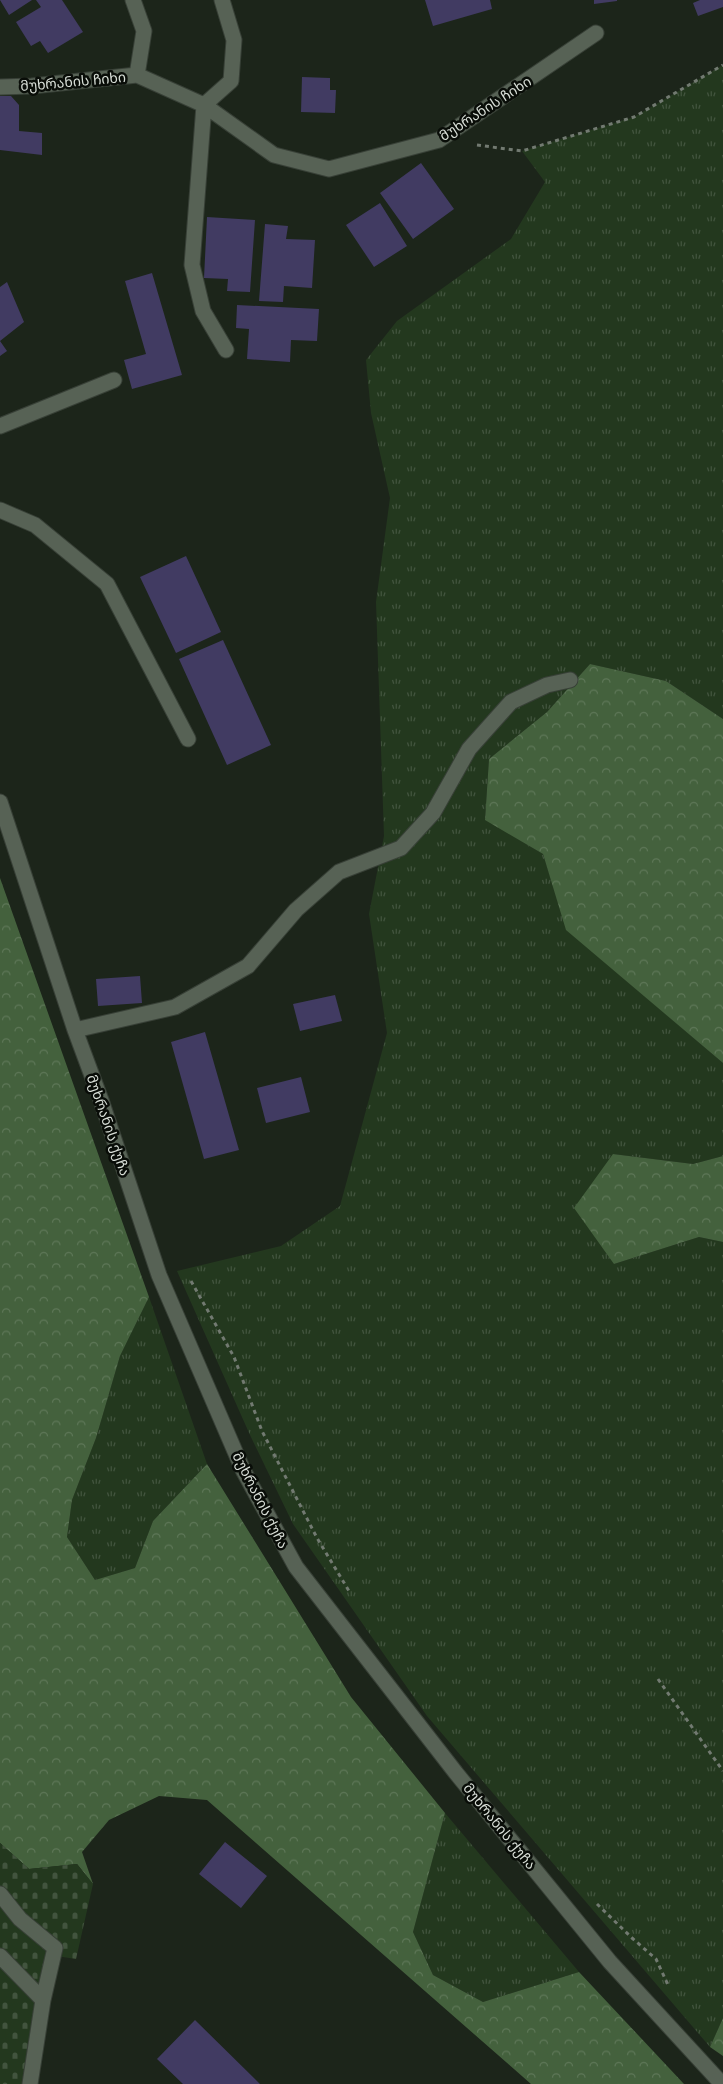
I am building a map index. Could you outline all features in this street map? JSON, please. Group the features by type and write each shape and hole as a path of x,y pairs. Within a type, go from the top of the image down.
{"street":[{"path":"133,0 144,31 138,75"},
{"path":"222,0 234,40 231,81 204,105 192,265 203,311 226,350"},
{"name":"მუხრანის ჩიხი","path":"0,87 32,86 138,75 204,105 274,154 329,169 439,140 596,34"},
{"path":"0,426 114,380"},
{"path":"0,510 35,525 107,584 188,739"},
{"path":"75,1030 175,1007 248,966 296,910 339,872 401,848 433,814 469,749 510,702 547,685 570,680"},
{"name":"მუხრანის ქუჩა","path":"0,802 75,1030 101,1100 159,1275 243,1470 296,1567 450,1765 610,1962 722,2084"},
{"path":"0,1894 20,1919 55,1948 43,2000 30,2084"},
{"path":"0,1956 43,2000"}],"path":[{"path":"439,140 522,151 634,116 723,65"},
{"path":"190,1279 234,1357 262,1431 317,1538 354,1599"},
{"path":"658,1679 723,1771"},
{"path":"591,1898 656,1959 670,1991"}],"green space":[{"path":"723,65 723,719 666,681 590,664 547,712 489,759 485,819 543,854 567,930 723,1063 723,1156 693,1164 613,1154 614,1264 699,1237 723,1242 723,2018 710,2047 427,1716 293,1524 250,1435 177,1271 281,1246 340,1206 387,1033 369,914 384,836 376,602 390,498 371,413 366,360 397,321 511,239 545,182 522,151 634,117"},
{"path":"590,664 666,681 723,719 723,1063 566,930 543,854 485,820 489,759 547,712"},
{"path":"0,878 149,1297 120,1356 96,1438 72,1500 67,1537 95,1580 135,1568 153,1521 207,1464 351,1697 445,1813 413,1932 433,1975 483,2002 579,1972 684,2084 531,2084 207,1800 159,1796 109,1820 82,1852 93,1884 77,1864 29,1869 0,1843"},
{"path":"613,1154 693,1164 723,1156 723,1242 699,1237 614,1264 574,1208"},
{"path":"149,1297 207,1464 153,1521 135,1568 95,1580 67,1537 72,1500 96,1438 120,1356"},
{"path":"445,1813 579,1972 483,2002 433,1975 413,1932"},
{"path":"0,1843 29,1869 77,1864 93,1884 76,1959 50,1955 23,2084 0,2084"},
{"path":"723,2018 723,2056 710,2047"}],"building":[{"path":"0,0 32,0 9,15"},
{"path":"36,0 62,0 83,32 48,53 40,41 31,46 16,22 41,7"},
{"path":"425,0 490,0 492,9 433,26"},
{"path":"594,0 617,0 617,1 594,4"},
{"path":"700,0 723,0 723,7 698,16 693,3"},
{"path":"302,77 330,78 330,90 336,90 335,113 301,112"},
{"path":"0,96 11,96 19,105 19,131 42,133 42,155 0,150"},
{"path":"421,163 454,209 413,239 380,193"},
{"path":"380,203 407,246 374,267 346,225"},
{"path":"207,217 255,220 250,292 227,291 228,279 204,278"},
{"path":"265,224 288,226 286,239 315,240 312,288 284,286 283,302 259,301"},
{"path":"152,273 182,375 132,389 124,360 146,354 125,281"},
{"path":"7,282 24,322 0,341 0,287"},
{"path":"237,305 319,309 317,341 291,340 290,362 247,359 249,329 236,328"},
{"path":"0,341 7,351 0,356"},
{"path":"186,556 221,632 176,653 140,577"},
{"path":"223,640 271,745 227,765 179,659"},
{"path":"140,976 142,1003 98,1006 96,979"},
{"path":"335,995 342,1021 300,1031 293,1004"},
{"path":"205,1032 239,1150 204,1159 171,1042"},
{"path":"301,1077 310,1112 266,1123 257,1088"},
{"path":"225,1842 267,1876 241,1908 199,1874"},
{"path":"195,2020 260,2084 183,2084 157,2059"}]}
